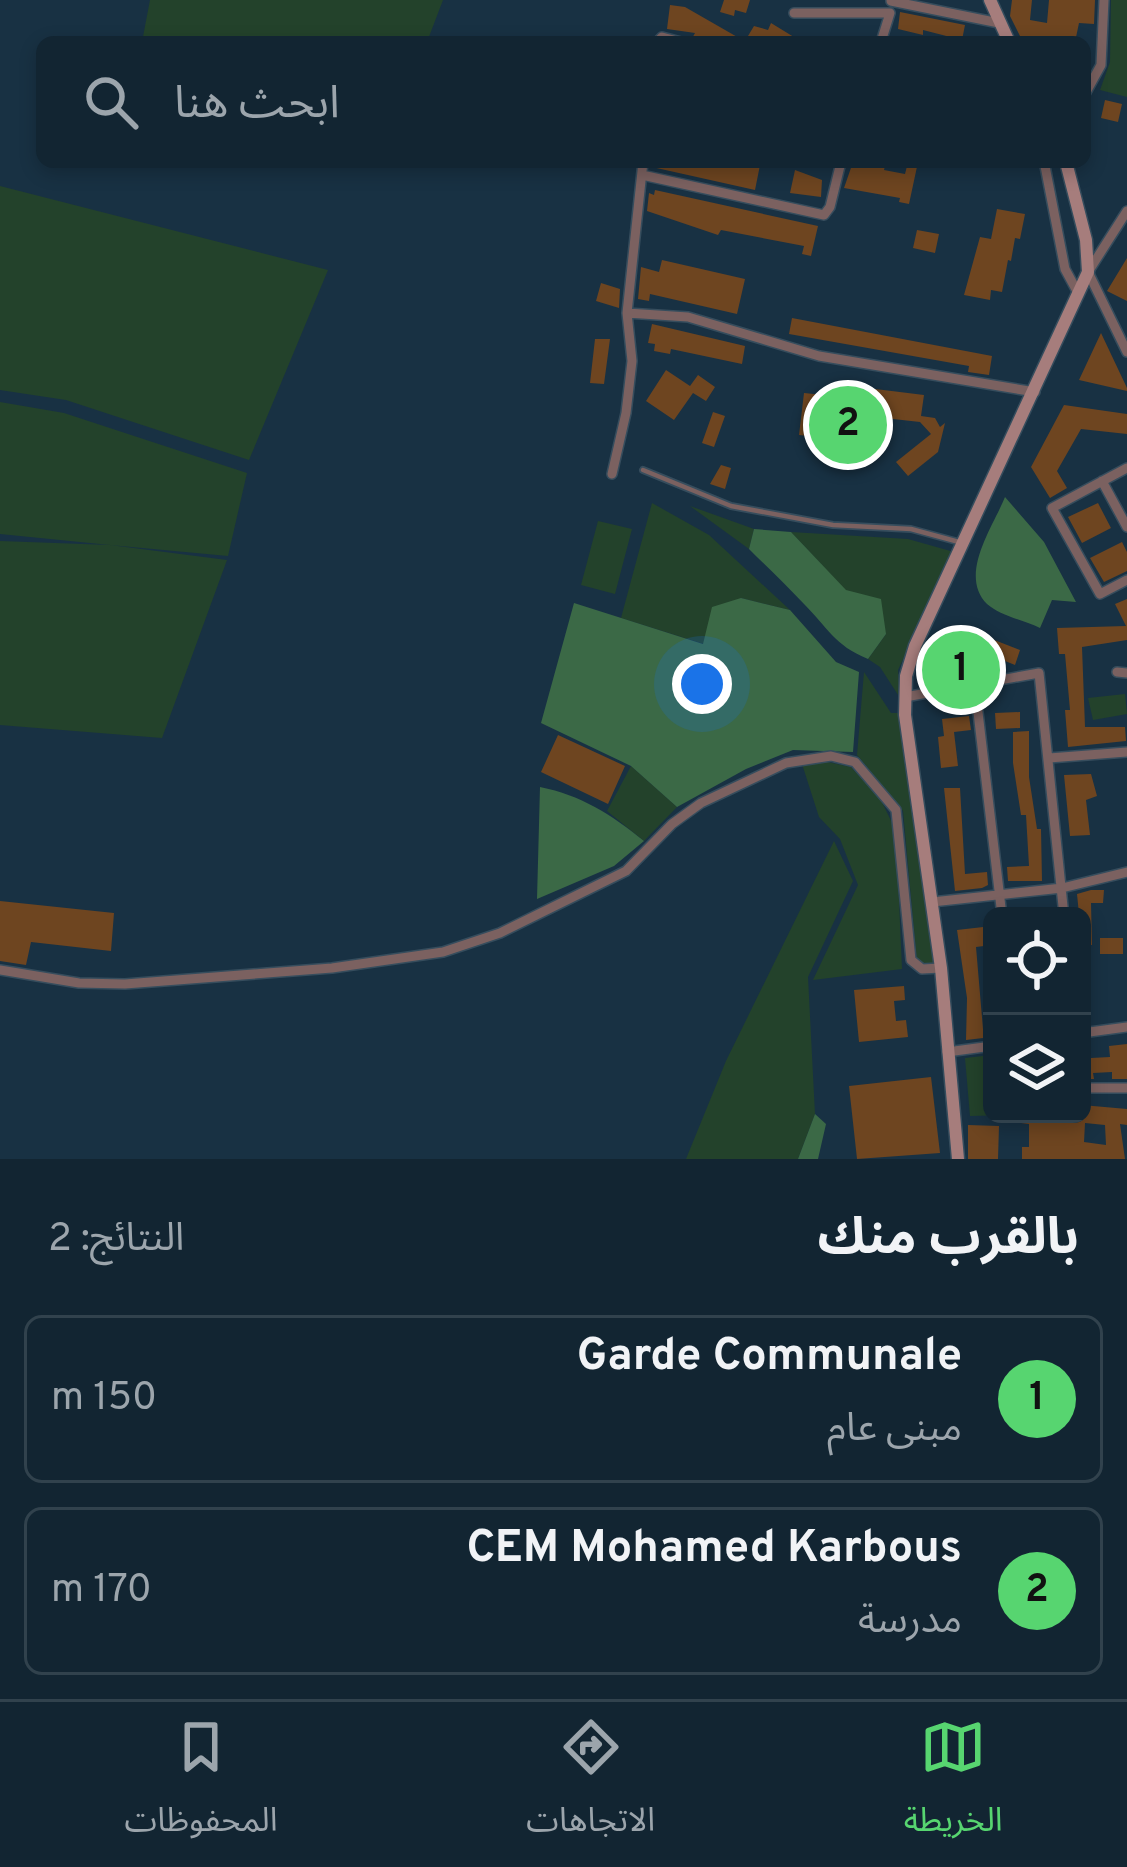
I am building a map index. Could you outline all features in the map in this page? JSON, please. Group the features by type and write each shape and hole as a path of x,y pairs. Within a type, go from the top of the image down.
{"street":[{"path":"990,0 1006,36"},
{"path":"1091,83 1101,64 1104,0"},
{"path":"794,13 890,5 999,23"},
{"path":"882,36 890,5"},
{"path":"612,474 632,361 627,313 643,168"},
{"path":"642,175 824,215 840,168"},
{"path":"1046,168 1065,269 1078,293"},
{"path":"1068,168 1086,241 1088,272 1127,352"},
{"path":"958,1159 906,676 915,646 1088,272 1127,212"},
{"path":"627,313 688,316 819,356 1035,392"},
{"path":"1127,468 1052,508 1100,594 1127,580"},
{"path":"1102,481 1126,525"},
{"path":"905,698 1039,674 1063,907"},
{"path":"975,687 1001,907"},
{"path":"1049,758 1127,752"},
{"path":"0,970 79,983 124,984 332,968 443,952 500,933 626,871 680,817 701,803 786,763 831,756 855,762 896,810 911,960 922,969 941,968"},
{"path":"932,902 1061,889 1127,872"},
{"path":"1091,1032 1127,1028"},
{"path":"947,1052 983,1047"},
{"path":"1091,1088 1127,1088"}],"lane":[{"path":"643,470 731,506 833,525 911,530 964,544"}],"green space":[{"path":"150,0 443,0 429,36 143,36"},
{"path":"1111,0 1127,0 1127,97 1100,90 1110,62"},
{"path":"0,186 328,270 249,460 66,400 0,390"},
{"path":"0,402 64,413 247,473 228,556 0,534"},
{"path":"1005,497 1044,542 1076,602 1052,600 1040,628 992,608 979,592 977,565"},
{"path":"652,503 709,535 790,610 741,598 704,644 621,618"},
{"path":"690,506 754,529 749,549"},
{"path":"598,521 632,529 615,594 581,585"},
{"path":"754,529 791,532 846,590 881,599 886,634 868,659 839,642 749,549"},
{"path":"791,532 908,539 954,552 898,670 900,698 880,667 868,659 886,634"},
{"path":"0,541 110,545 227,560 162,738 0,725"},
{"path":"741,598 790,610 836,662 859,672 853,752 793,750 746,769 677,807 631,766 541,723 574,603 703,644 712,607"},
{"path":"864,672 891,713 900,713 935,964 917,962 903,811 857,755"},
{"path":"1125,694 1127,714 1093,720 1088,698"},
{"path":"818,760 851,767 880,798 896,831 902,969 813,980 858,885 840,839 819,817 802,764"},
{"path":"631,766 677,807 644,841 607,811"},
{"path":"540,787 595,807 644,841 614,866 537,899"},
{"path":"834,841 853,881 808,977 815,1114 798,1159 686,1159 726,1061"},
{"path":"983,1056 983,1116 970,1116 965,1058"},
{"path":"815,1114 826,1124 818,1159 798,1159"}],"building":[{"path":"724,0 750,0 746,13 735,10 734,16 720,12"},
{"path":"1012,0 1032,0 1030,20 1047,23 1049,0 1095,0 1094,24 1079,23 1076,36 1020,36 1010,16"},
{"path":"670,5 685,7 736,36 693,36 667,29"},
{"path":"900,12 965,25 963,36 898,29"},
{"path":"771,23 792,36 748,36 754,26 768,30"},
{"path":"1105,100 1122,104 1118,122 1101,118"},
{"path":"656,168 759,168 755,190"},
{"path":"851,168 884,168 905,174 906,168 917,168 909,204 899,202 900,198 844,188"},
{"path":"795,170 822,180 821,197 790,193"},
{"path":"655,190 818,226 811,256 802,254 804,246 721,230 718,235 647,211 649,193 654,195"},
{"path":"997,209 1025,214 1002,292 991,290 990,300 964,295 980,237 991,239"},
{"path":"917,230 939,234 935,253 913,248"},
{"path":"1127,258 1127,301 1107,291"},
{"path":"662,260 745,279 737,314 650,294 649,301 638,299 641,267 659,272"},
{"path":"601,283 620,289 619,308 596,301"},
{"path":"792,318 992,356 989,375 968,372 969,366 789,334"},
{"path":"652,324 745,346 742,364 671,349 670,354 654,351 655,344 648,343"},
{"path":"1101,333 1127,388 1127,391 1079,380"},
{"path":"595,339 610,339 604,384 590,383"},
{"path":"666,370 690,386 698,375 715,387 706,401 693,393 674,420 646,401"},
{"path":"835,384 924,395 921,416 935,418 940,427 945,423 938,452 908,476 896,462 931,434 920,422 821,411 818,437 799,435 804,393 834,396"},
{"path":"1064,405 1127,414 1127,434 1081,429 1057,471 1067,488 1050,498 1031,467"},
{"path":"713,412 725,416 714,447 702,443"},
{"path":"721,465 731,468 725,489 710,484"},
{"path":"1098,503 1111,528 1082,543 1068,517"},
{"path":"1122,542 1127,571 1104,582 1090,558"},
{"path":"1127,599 1127,640 1082,647 1085,727 1125,727 1126,741 1068,747 1065,654 1059,654 1057,628 1126,626 1115,604"},
{"path":"961,627 1020,650 1015,665 955,641"},
{"path":"1020,712 1020,728 996,729 995,713"},
{"path":"969,716 971,730 954,732 958,766 941,768 938,737 944,736 942,719"},
{"path":"1029,731 1029,777 1037,829 1041,829 1042,881 1008,881 1007,867 1029,866 1026,815 1021,815 1013,763 1013,732"},
{"path":"558,735 625,766 608,804 541,772"},
{"path":"1091,774 1097,796 1086,800 1090,835 1070,836 1064,775"},
{"path":"944,788 960,788 965,874 987,872 988,885 982,888 955,891"},
{"path":"1104,890 1103,903 1091,903 1092,945 1091,907 1078,907 1077,894"},
{"path":"0,901 114,913 111,951 31,942 26,965 0,961"},
{"path":"983,927 983,946 976,947 983,1038 966,1040 967,998 957,930"},
{"path":"1100,938 1123,938 1123,954 1100,954"},
{"path":"904,986 905,1000 894,1001 896,1021 906,1020 908,1037 859,1042 854,990"},
{"path":"1127,1044 1127,1079 1112,1079 1112,1072 1093,1073 1091,1079 1091,1058 1110,1057 1109,1046"},
{"path":"931,1077 940,1153 857,1159 849,1086"},
{"path":"1091,1106 1127,1109 1127,1125 1120,1124 1125,1159 1022,1159 1022,1147 1029,1147 1029,1124 1021,1123 1085,1123 1091,1123","holes":["1085,1123 1105,1125 1106,1145 1084,1142"]},
{"path":"968,1125 999,1126 998,1159 968,1159"}],"place":[{"name":"CEM Mohamed Karbous","path":"848,425"},
{"name":"Garde Communale","path":"961,670"}]}
